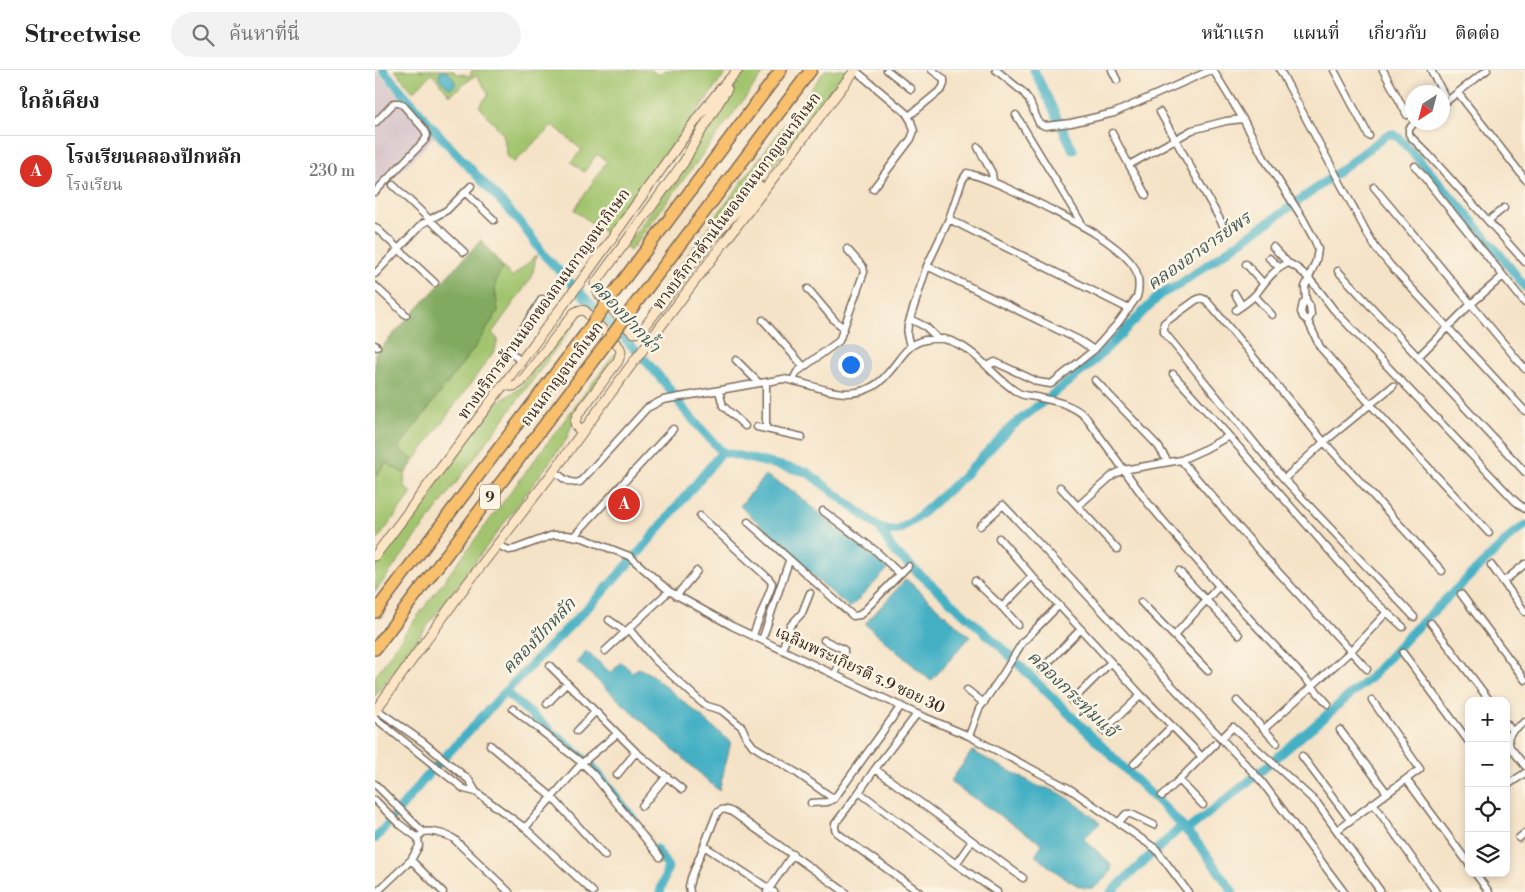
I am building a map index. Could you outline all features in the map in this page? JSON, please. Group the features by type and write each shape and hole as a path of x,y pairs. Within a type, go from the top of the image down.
{"highway":[{"name":"ถนนกาญจนาภิเษก","path":"375,612 781,70"},
{"name":"ถนนกาญจนาภิเษก","path":"375,649 811,70"}],"main road":[{"name":"ทางบริการด้านในของถนนกาญจนาภิเษก","path":"375,713 467,584 855,70"},
{"path":"738,71 684,162 595,284 599,294 629,329 634,333 643,329 710,240 783,163"},
{"name":"ทางบริการด้านนอกของถนนกาญจนาภิเษก","path":"375,556 585,276 705,108 738,71"},
{"path":"671,154 679,151 684,153 684,162"},
{"path":"505,384 512,386 521,382 574,313 580,310 585,311 620,348 621,352 618,361 577,416 576,426 582,432"}],"street":[{"path":"855,70 909,116 914,131 911,139 873,189"},
{"path":"887,70 911,89"},
{"path":"909,116 942,89 943,79 932,70"},
{"path":"996,70 1023,92 1042,126 1071,123 1114,113 1212,70 1315,240 1318,249 1316,260 1305,287 1306,300 1303,303 1301,312 1303,317 1308,321 1321,347 1370,404 1489,534"},
{"path":"1112,70 1117,80"},
{"path":"1280,70 1376,248 1525,411"},
{"path":"1334,70 1369,136"},
{"path":"1383,70 1405,111"},
{"path":"1431,70 1439,85"},
{"path":"1450,99 1487,70"},
{"path":"1458,93 1525,179"},
{"path":"375,123 394,103 399,103 418,122 427,135 425,140 375,192"},
{"path":"1160,112 1224,227"},
{"path":"1017,115 1083,225"},
{"path":"1129,165 1192,130 1226,121 1243,119"},
{"path":"1409,130 1411,137 1525,262"},
{"path":"1112,133 1146,195"},
{"path":"978,147 992,173 993,181"},
{"path":"1415,166 1525,303"},
{"path":"910,346 907,335 910,319 927,266 949,220 965,175 967,173 971,174 993,181 1083,225 1116,249 1133,265 1139,290 1137,297 1129,308 1094,350 1051,384 1038,382 995,362 987,366"},
{"path":"393,185 464,252"},
{"path":"375,274 422,224 447,210 471,186"},
{"path":"1374,187 1525,369"},
{"path":"465,192 494,220"},
{"path":"1488,221 1504,208"},
{"path":"949,220 1129,308"},
{"path":"375,227 435,284"},
{"path":"1273,247 1288,263 1293,265 1308,279 1334,310 1515,501 1524,508"},
{"path":"793,380 797,372 839,341 864,272 863,267 847,249"},
{"path":"1269,258 1279,267"},
{"path":"1235,294 1239,308 1255,296 1263,283 1279,267 1288,263"},
{"path":"1246,264 1263,283"},
{"path":"927,266 1079,340 1094,350"},
{"path":"1338,271 1525,472"},
{"path":"1418,356 1471,304 1503,276"},
{"path":"375,286 406,315"},
{"path":"809,289 835,321 844,328"},
{"path":"1255,296 1272,315"},
{"path":"1414,617 1284,479 1164,332 1164,323 1196,300 1201,298 1206,300 1324,442 1442,571"},
{"path":"521,362 509,350 542,299"},
{"path":"910,319 926,326 938,339"},
{"path":"763,320 804,367"},
{"path":"554,471 569,482 580,482 647,408 663,400 783,379 846,393 864,390 889,373 910,346 918,342 943,339 977,356 998,377 1021,394 1063,403 1078,410 1085,416 1148,503 1219,586 1328,704"},
{"path":"736,360 759,383"},
{"path":"1173,374 1369,596 1403,627"},
{"path":"1095,380 1158,446 1168,462"},
{"path":"766,382 766,429"},
{"path":"1284,479 1324,442 1393,386"},
{"path":"719,391 723,406 745,426"},
{"path":"757,427 802,437"},
{"path":"574,536 673,429"},
{"path":"1077,506 1113,475 1123,470 1181,460 1229,436"},
{"path":"1181,460 1259,551 1367,669"},
{"path":"1060,487 1117,549"},
{"path":"980,526 1003,505 1262,782 1344,892"},
{"path":"823,511 876,551 900,574"},
{"path":"700,516 772,583 753,635"},
{"path":"748,522 789,561 853,616 857,617 860,615 907,566"},
{"name":"เฉลิมพระเกียรติ ร.9 ซอย 30","path":"497,545 509,550 553,535 567,535 629,556 676,596 732,626 917,714 969,736 1057,781 1156,849 1188,892"},
{"path":"999,538 1081,630 1202,758"},
{"path":"762,640 789,561"},
{"path":"1503,582 1525,564"},
{"path":"1491,565 1525,612"},
{"path":"1179,571 1239,635"},
{"path":"676,596 697,572"},
{"path":"1002,607 1032,576"},
{"path":"975,581 1018,625"},
{"path":"1174,636 1219,586"},
{"path":"605,651 669,591"},
{"path":"782,650 791,626 802,613 810,592"},
{"path":"1461,594 1525,680"},
{"path":"1141,602 1208,671"},
{"path":"969,736 979,709 1004,674 1021,644 1059,605"},
{"path":"1264,729 1351,651 1387,613"},
{"path":"609,620 627,630 655,660 701,702 721,710 742,727 753,746 797,772 834,799"},
{"path":"1431,622 1487,697"},
{"path":"1041,670 1081,630"},
{"path":"824,640 844,650 835,674"},
{"path":"1403,653 1465,737"},
{"path":"1072,701 1111,662"},
{"path":"550,666 636,752 682,789"},
{"path":"547,704 567,683"},
{"path":"967,690 984,704"},
{"path":"1103,731 1141,694"},
{"path":"1337,830 1420,769 1371,700"},
{"path":"1237,701 1277,743"},
{"path":"811,803 827,802 834,799 901,706"},
{"path":"513,709 583,763 660,856"},
{"path":"577,731 595,712"},
{"path":"375,713 423,742 469,780 476,792"},
{"path":"375,713 432,764 464,789 476,792 525,828 593,892"},
{"path":"917,714 835,824 835,829 919,892"},
{"path":"1525,722 1512,731 1508,738 1508,743 1525,766"},
{"path":"1134,764 1172,726"},
{"path":"1221,739 1233,727 1317,803 1381,892"},
{"path":"1340,730 1387,793"},
{"path":"525,828 583,763 617,734"},
{"path":"1162,796 1215,744"},
{"path":"490,745 552,797 605,856"},
{"path":"617,775 636,752"},
{"path":"1302,756 1350,820"},
{"path":"875,769 1023,878"},
{"path":"1510,783 1525,773"},
{"path":"642,806 666,777"},
{"path":"1406,779 1465,859"},
{"path":"1179,780 1203,805"},
{"path":"375,784 423,832 441,834 454,839 509,892"},
{"path":"859,792 997,892"},
{"path":"375,800 398,823 418,838 419,846 411,860 379,891"},
{"path":"1373,804 1437,892"},
{"path":"689,892 691,878 717,813 726,809 845,892"},
{"path":"1119,822 1126,814 1131,814 1154,825"},
{"path":"418,838 423,832"},
{"path":"956,864 971,841"},
{"path":"705,846 770,891 793,854"},
{"path":"411,860 443,892"},
{"path":"1478,877 1489,892"}],"shaded area":[{"path":"375,70 435,136 375,198"}],"green space":[{"path":"395,70 453,70 455,73 470,76 472,70 651,70 659,75 664,70 728,70 607,234 574,210 607,161 597,154 584,172 571,162 582,150 553,125 513,163 508,158 503,134 479,106 489,94 476,75 450,95 432,74 413,92"},
{"path":"747,70 766,70 630,251 625,247 687,162 732,90"},
{"path":"825,70 846,70 784,153 721,222 669,291 664,287"},
{"path":"481,240 503,267 495,288 498,311 475,347 398,448 414,461 405,474 386,463 375,477 375,354"},
{"path":"536,256 532,277 492,333 498,339 495,350 414,461 398,448 475,347 498,311 495,280 503,267 512,277"},
{"path":"578,314 581,315 375,592 375,567 494,405 520,388"},
{"path":"615,353 617,355 576,414 566,440 375,696 375,677 405,633"},
{"path":"386,462 405,474 404,487 412,493 375,543 375,477"}],"water":[{"path":"442,71 449,73 452,77 456,84 453,87 449,88 440,80 439,73"},
{"path":"765,475 793,491 888,569 850,608 771,540 772,535 740,506"},
{"path":"906,579 970,637 931,681 865,624"},
{"path":"586,651 611,673 621,662 632,672 639,668 652,675 731,742 719,791 577,662"},
{"path":"972,751 1040,787 1048,788 1064,795 1100,823 1084,839 1110,863 1111,870 1108,876 1098,885 1091,888 1085,888 1070,881 1035,856 1042,844 950,782"}],"waterway":[{"name":"คลองอาจารย์พร","path":"383,70 441,137 521,223 544,255 646,361 686,412 722,452 807,472 880,528 890,531 899,530 917,518 963,477 1011,427 1091,364 1161,294 1177,286 1314,190 1387,135 1392,134 1399,138 1480,230 1525,287"},
{"path":"1034,70 1073,150"},
{"name":"คลองปักหลัก","path":"375,839 427,776 642,549 722,452"},
{"path":"1186,831 1247,783 1370,678 1410,634 1510,537 1525,525"},
{"name":"คลองกระทุ่มแจ้","path":"880,528 896,553 1002,648 1170,813 1201,847 1233,892"},
{"path":"505,692 592,766 635,821"},
{"path":"1111,892 1182,826"},
{"path":"656,849 668,867 660,892"}],"place":[{"name":"โรงเรียนคลองปักหลัก","path":"624,504"}],"water label":[{"name":"คลองปากน้ำ","path":"625,316"}]}
